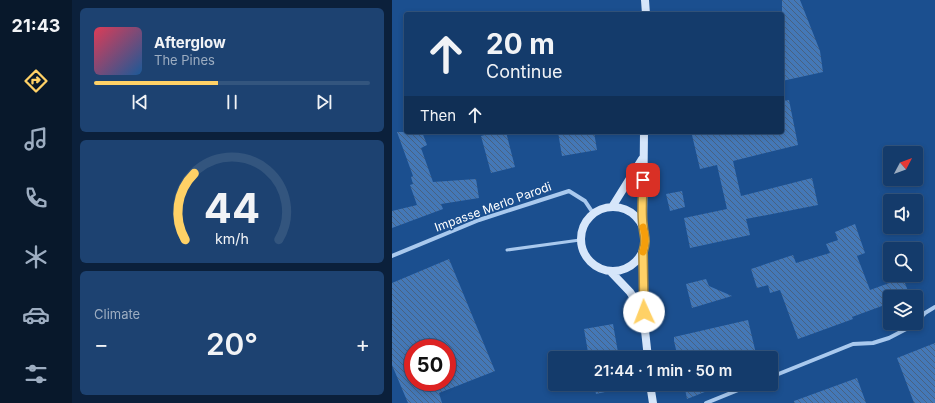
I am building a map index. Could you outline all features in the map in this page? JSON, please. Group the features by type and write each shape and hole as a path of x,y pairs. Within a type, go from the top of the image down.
{"main road":[{"path":"646,0 646,12"},
{"path":"644,134 643,226 645,239 643,252 644,312 647,351"},
{"path":"612,206 643,158"},
{"path":"643,226 638,218 631,212 622,208 612,206 602,208 593,213 586,223 580,240 588,259 597,267 610,271 622,270 631,266 638,260 643,252"},
{"path":"610,271 630,292 644,312"},
{"path":"651,391 653,403"}],"street":[{"name":"Impasse Merlo Parodi","path":"392,256 479,220 569,191 585,201 593,213"},
{"path":"923,315 935,307"},
{"path":"778,374 853,344 873,343 904,330"},
{"path":"706,403 736,391"}],"lane":[{"path":"507,250 580,240"}],"building":[{"path":"782,0 800,0 820,51 823,72 784,81 784,12 782,12"},
{"path":"789,100 798,145 733,161 741,196 812,178 818,205 746,219 750,235 690,248 684,218 727,209 717,165 700,169 692,135 784,134 784,101"},
{"path":"397,132 404,132 404,134 423,134 427,145 421,148 433,182 476,179 479,198 441,204 443,209 392,228 392,211 417,205 410,185 413,184 411,177 413,176"},
{"path":"489,134 507,134 515,167 491,173 481,136"},
{"path":"558,134 594,134 597,150 562,156"},
{"path":"682,191 685,207 670,211 666,194"},
{"path":"855,224 865,253 857,256 870,290 892,282 905,282 908,290 883,290 883,306 852,317 853,319 798,339 780,290 770,293 768,285 757,288 751,269 793,255 796,263 830,253 826,244 838,240 835,232"},
{"path":"449,259 495,371 456,386 456,339 404,339 404,391 444,391 439,393 442,403 408,403 392,365 392,283"},
{"path":"706,279 709,286 732,296 692,308 686,284"},
{"path":"748,320 755,351 676,351 674,337"},
{"path":"613,324 618,351 588,351 584,329"},
{"path":"935,343 935,403 914,403 897,358"},
{"path":"857,378 866,403 794,403 794,401"},
{"path":"595,391 610,391 596,394"},
{"path":"685,391 707,391 687,399"}],"slow traffic":[{"path":"643,227 645,244 643,252"}],"route":[{"path":"643,180 643,226 645,244 643,252 642,276 644,312"}]}
